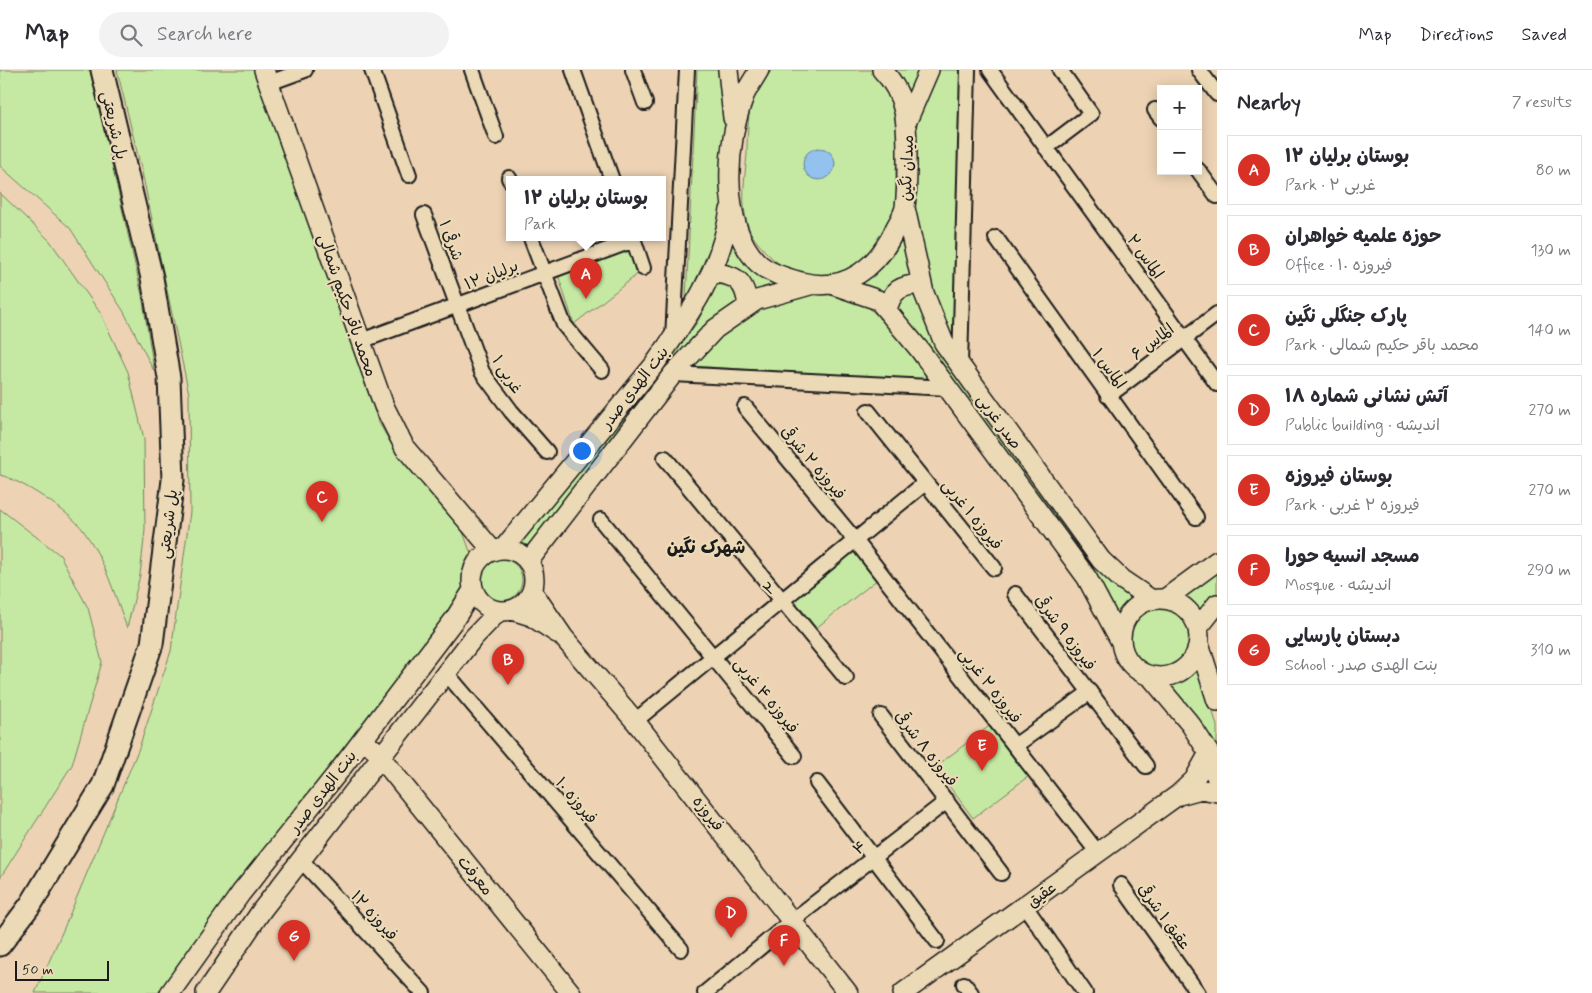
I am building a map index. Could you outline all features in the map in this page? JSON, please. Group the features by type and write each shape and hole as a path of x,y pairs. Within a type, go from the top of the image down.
{"main road":[{"name":"پل شریعتی","path":"0,945 31,904 103,785 152,644 173,480 170,378 152,278 102,70"}],"street":[{"path":"266,77 305,70"},
{"path":"372,70 409,175"},
{"path":"472,70 496,137"},
{"path":"572,70 611,176"},
{"path":"633,70 645,103"},
{"path":"673,338 686,70"},
{"path":"728,70 734,127"},
{"name":"میدان نگین","path":"759,70 744,95 734,127 730,206 738,230 759,264 784,278 810,284 831,284 847,280 862,273 890,242 905,208 908,121 898,90 882,70"},
{"path":"908,121 929,70"},
{"path":"960,365 968,70"},
{"name":"الماس ۲","path":"990,70 1217,384"},
{"path":"1046,148 1092,114 1060,70"},
{"path":"1200,70 1217,94"},
{"name":"محمد باقر حکیم شمالی","path":"266,77 384,406 405,448 467,520 491,554"},
{"path":"1202,175 1217,196"},
{"name":"بنت الهدی صدر","path":"491,554 654,365 673,338 705,290 725,236 730,206"},
{"name":"صدر غربی","path":"905,208 922,284 944,343 1101,560 1121,579 1158,600"},
{"name":"۱ شرقی","path":"424,215 457,306"},
{"name":"الماس ۱","path":"996,238 1196,517"},
{"path":"532,241 564,325 602,370"},
{"name":"برلیان ۱۲","path":"361,341 628,241"},
{"path":"634,241 642,268"},
{"path":"711,273 729,274 738,281 746,292 748,306"},
{"name":"بنت الهدی صدر","path":"528,562 673,374 715,329 757,300 810,284"},
{"name":"صدر غربی","path":"831,284 878,300 887,311 949,388 1087,578 1121,642"},
{"path":"887,311 895,290 908,285 922,284"},
{"name":"۱ غربی","path":"457,306 482,372 511,411 547,452"},
{"name":"الماس ۶","path":"1108,396 1217,314"},
{"path":"673,374 949,388"},
{"name":"فیروزه ۲ شرقی","path":"745,407 856,540"},
{"name":"فیروزه ۱ غربی","path":"868,411 994,568"},
{"path":"665,458 846,678"},
{"name":"۲","path":"634,721 925,483"},
{"name":"فیروزه ۴ غربی","path":"601,520 794,756"},
{"name":"فیروزه ۲ غربی","path":"856,540 1098,853"},
{"path":"506,610 528,599 534,581 528,562 521,555 491,554 472,580 473,590 483,604 506,610 531,616 564,638"},
{"path":"1217,561 1158,600 1141,604 1125,620 1121,642 1124,654 1130,664 1150,676 1190,725 1209,753 1217,779"},
{"name":"بنت الهدی صدر","path":"170,993 241,893 454,620 473,590"},
{"path":"532,591 564,638"},
{"name":"فیروزه ۹ شرقی","path":"1015,594 1146,766"},
{"path":"1158,600 1185,608 1198,636 1217,700"},
{"path":"1150,676 1163,677 1181,670 1195,656 1198,636 1217,604"},
{"name":"بنت الهدی صدر","path":"206,993 262,910 474,637 506,610"},
{"name":"فیروزه","path":"564,638 634,721 793,920 848,993"},
{"name":"فیروزه ۱۰","path":"447,674 681,949"},
{"path":"1016,745 1090,692"},
{"name":"فیروزه ۸ شرقی","path":"881,716 1001,873"},
{"name":"معرفت","path":"363,738 381,756 571,993"},
{"path":"1178,795 1194,780 1209,753"},
{"path":"817,783 937,941"},
{"path":"1178,795 1201,789 1217,792"},
{"name":"عقیق","path":"903,993 1178,795"},
{"name":"۴","path":"705,993 793,920 946,801"},
{"name":"فیروزه ۱۲","path":"301,860 423,993"},
{"name":"عقیق ۱ شرقی","path":"1121,885 1198,993"},
{"path":"1025,906 1085,993"}],"green space":[{"path":"0,70 90,70 142,295 154,371 124,312 70,228 0,166"},
{"path":"117,70 255,70 378,421 390,442 419,474 463,532 471,554 469,585 235,889 158,993 35,993 139,748 171,651 190,512 189,394 142,172"},
{"path":"697,70 720,70 726,117 727,167 722,217 716,241 707,267 686,298"},
{"path":"772,70 872,70 883,82 894,106 898,130 894,216 882,239 869,254 854,265 837,273 819,276 801,274 784,267 761,247 749,230 744,208 744,190 749,112 755,90"},
{"path":"894,70 920,70 909,99 903,82"},
{"path":"935,70 961,70 955,348 928,282 912,201 915,121"},
{"path":"0,193 50,241 101,314 128,372 144,439 145,530 140,575 127,628 103,565 83,530 57,506 20,483 0,475"},
{"path":"732,233 783,286 753,295 722,267"},
{"path":"903,234 913,278 907,277 894,281 882,297 854,283 879,271 885,265 891,258"},
{"path":"631,248 639,273 574,324 558,275"},
{"path":"726,283 736,287 739,302 529,546 520,542 697,323 715,286"},
{"path":"832,292 868,307 891,328 933,381 692,366 718,337 762,309 805,294"},
{"path":"906,293 915,297 934,342 1139,598 1131,603 1117,624 896,310 897,297"},
{"path":"0,509 60,555 88,608 102,662 72,765 0,878"},
{"path":"854,549 878,579 816,628 792,597"},
{"path":"501,559 516,565 522,580 516,595 501,601 486,595 480,580 486,565"},
{"path":"1217,569 1217,594 1200,617 1195,606 1178,595"},
{"path":"1155,607 1167,607 1179,612 1189,622 1194,634 1192,653 1179,668 1167,673 1155,673 1143,668 1133,658 1128,646 1128,634 1133,622 1143,612"},
{"path":"1198,661 1217,726 1217,749 1198,721 1164,683 1186,676"},
{"path":"992,724 1030,775 973,818 935,767"}],"water":[{"path":"819,148 825,149 830,153 834,158 834,170 830,175 825,179 819,180 813,179 808,175 804,170 803,164 804,158 808,153 813,149"}],"place":[{"name":"بوستان برلیان ۱۲","path":"586,299"},
{"name":"پارک جنگلی نگین","path":"322,522"},
{"name":"حوزه علمیه خواهران","path":"508,685"},
{"name":"بوستان فیروزه","path":"982,771"},
{"name":"آتش نشانی شماره ۱۸","path":"731,938"},
{"name":"دبستان پارسایی","path":"294,961"},
{"name":"مسجد انسیه حورا","path":"784,966"}],"district":[{"name":"شهرک نگین","path":"706,547"}]}
